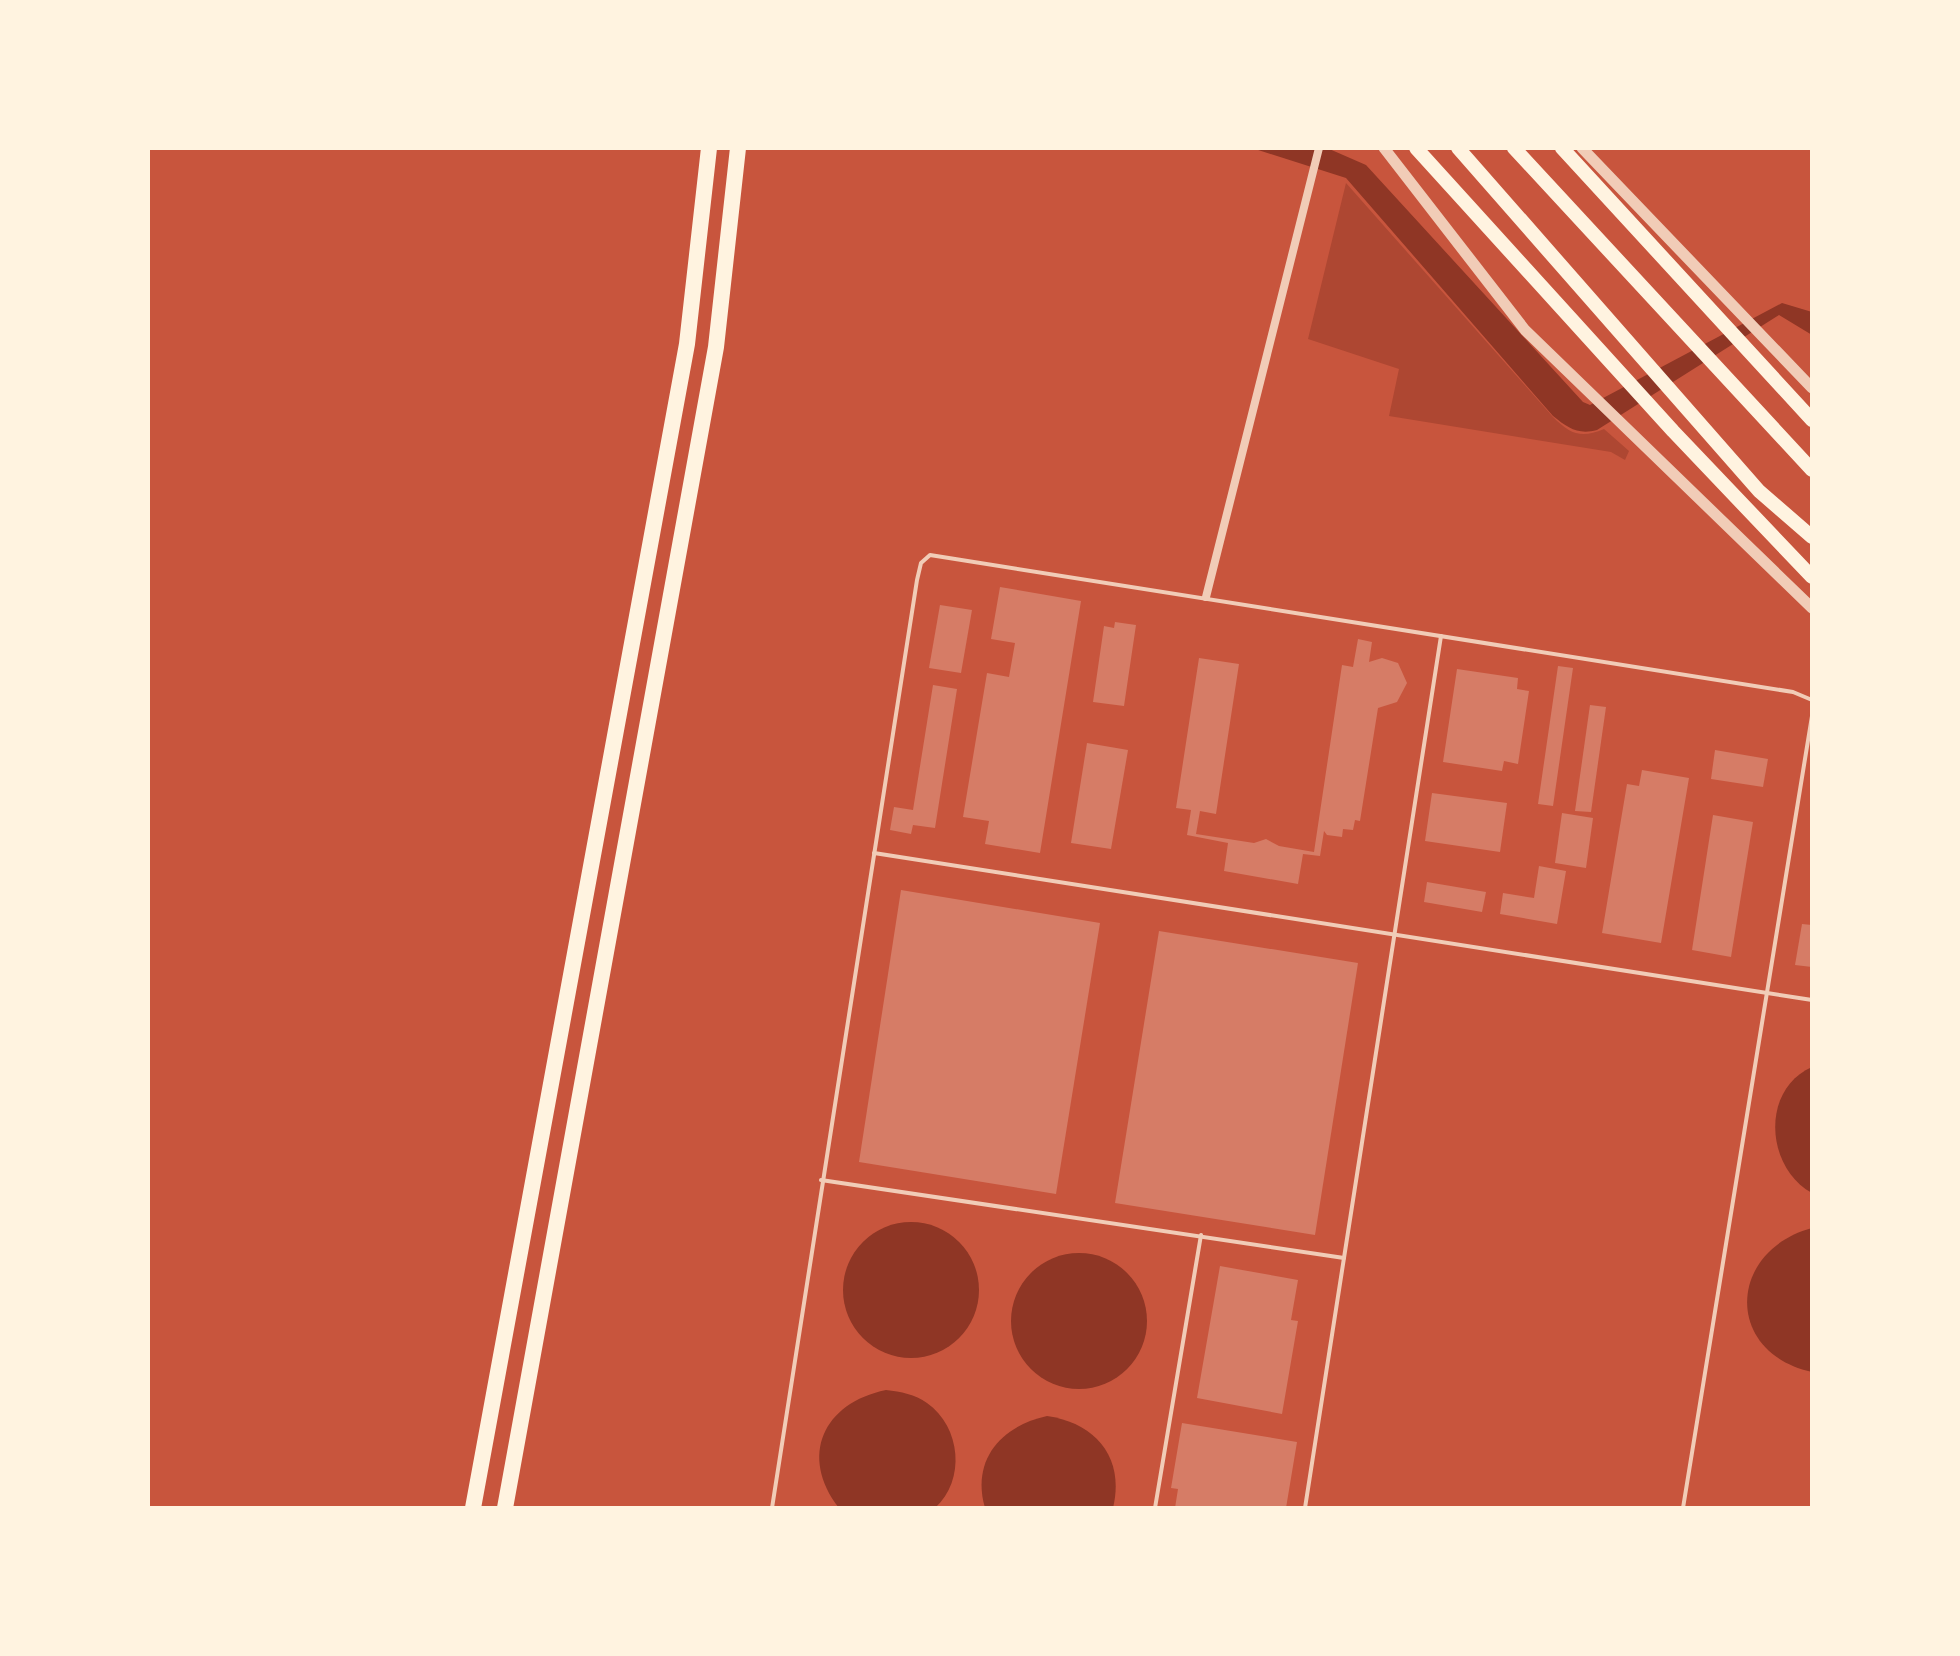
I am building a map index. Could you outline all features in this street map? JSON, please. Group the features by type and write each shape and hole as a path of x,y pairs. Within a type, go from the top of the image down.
{"highway":[{"path":"473,1508 687,344 709,148"},
{"path":"505,1508 716,347 738,148"}],"main road":[{"path":"1416,148 1673,431 1812,577"},
{"path":"1458,148 1759,491 1812,537"},
{"path":"1514,148 1812,470"},
{"path":"1562,148 1812,420"}],"street":[{"path":"1206,597 1319,148"},
{"path":"1384,148 1525,330 1812,608"},
{"path":"1582,148 1812,388"}],"lane":[{"path":"772,1508 917,580 921,563 930,555 1793,692 1812,700"},
{"path":"1305,1508 1441,636"},
{"path":"1683,1508 1812,716"},
{"path":"873,853 1394,937 1812,1000"},
{"path":"821,1180 1344,1258"},
{"path":"1155,1508 1201,1235"}],"shaded area":[{"path":"1252,148 1327,148 1366,165 1583,402 1590,405 1782,303 1812,312 1812,335 1779,315 1597,430 1584,432 1574,429 1553,416 1346,178"},
{"path":"1346,183 1553,417 1576,433 1589,434 1604,429 1629,451 1625,460 1611,452 1389,416 1399,369 1308,339"},
{"path":"1812,1067 1812,1193 1785,1166 1775,1129 1777,1110 1784,1093 1795,1078"},
{"path":"911,1222 937,1227 959,1242 974,1264 979,1290 974,1316 959,1338 937,1353 911,1358 885,1353 863,1338 848,1316 843,1290 848,1264 863,1242 885,1227"},
{"path":"1812,1228 1812,1372 1783,1361 1763,1345 1751,1324 1747,1302 1751,1279 1764,1258 1784,1240"},
{"path":"1079,1253 1105,1258 1127,1273 1142,1295 1147,1321 1142,1347 1127,1369 1105,1384 1079,1389 1053,1384 1031,1369 1016,1347 1011,1321 1016,1295 1031,1273 1053,1258"},
{"path":"886,1390 922,1400 938,1413 953,1439 955,1469 952,1483 935,1508 839,1508 827,1489 820,1451 824,1434 833,1419 846,1407"},
{"path":"1047,1416 1080,1426 1103,1446 1115,1474 1113,1508 985,1508 982,1475 986,1460 994,1448 1016,1428"}],"building":[{"path":"1000,587 1081,601 1040,853 985,844 989,821 963,817 987,673 1009,677 1015,643 991,639"},
{"path":"940,605 972,610 961,673 929,668"},
{"path":"1115,622 1136,625 1124,706 1093,702 1104,626 1114,628"},
{"path":"1358,639 1372,642 1369,662 1382,658 1398,663 1407,683 1397,702 1378,708 1360,821 1355,820 1353,830 1343,829 1342,837 1327,835 1324,831 1320,856 1303,854 1298,884 1224,871 1228,843 1187,835 1191,810 1176,808 1199,658 1239,664 1216,814 1200,811 1196,834 1254,843 1266,839 1279,846 1314,852 1342,665 1353,667"},
{"path":"1558,666 1573,668 1553,806 1538,804"},
{"path":"1457,669 1518,678 1517,689 1529,691 1518,764 1504,761 1502,771 1443,762"},
{"path":"933,685 957,689 935,828 913,825 911,834 890,830 894,807 913,810"},
{"path":"1590,705 1606,707 1591,812 1575,811"},
{"path":"1087,743 1128,750 1111,849 1071,843"},
{"path":"1715,750 1768,759 1763,787 1711,779"},
{"path":"1642,770 1689,778 1661,943 1602,933 1627,784 1639,786"},
{"path":"1432,793 1507,803 1500,852 1425,841"},
{"path":"1562,813 1593,818 1586,868 1555,863"},
{"path":"1713,815 1753,822 1731,957 1692,950"},
{"path":"1539,866 1566,871 1557,924 1500,914 1503,893 1534,898"},
{"path":"1427,882 1486,892 1482,912 1424,902"},
{"path":"901,890 1100,923 1056,1194 859,1162"},
{"path":"1802,924 1812,925 1812,967 1795,965"},
{"path":"1159,931 1358,963 1315,1235 1115,1203"},
{"path":"1220,1266 1298,1280 1291,1320 1298,1321 1282,1414 1197,1398"},
{"path":"1182,1423 1297,1442 1286,1508 1175,1508 1178,1489 1171,1488"}]}
